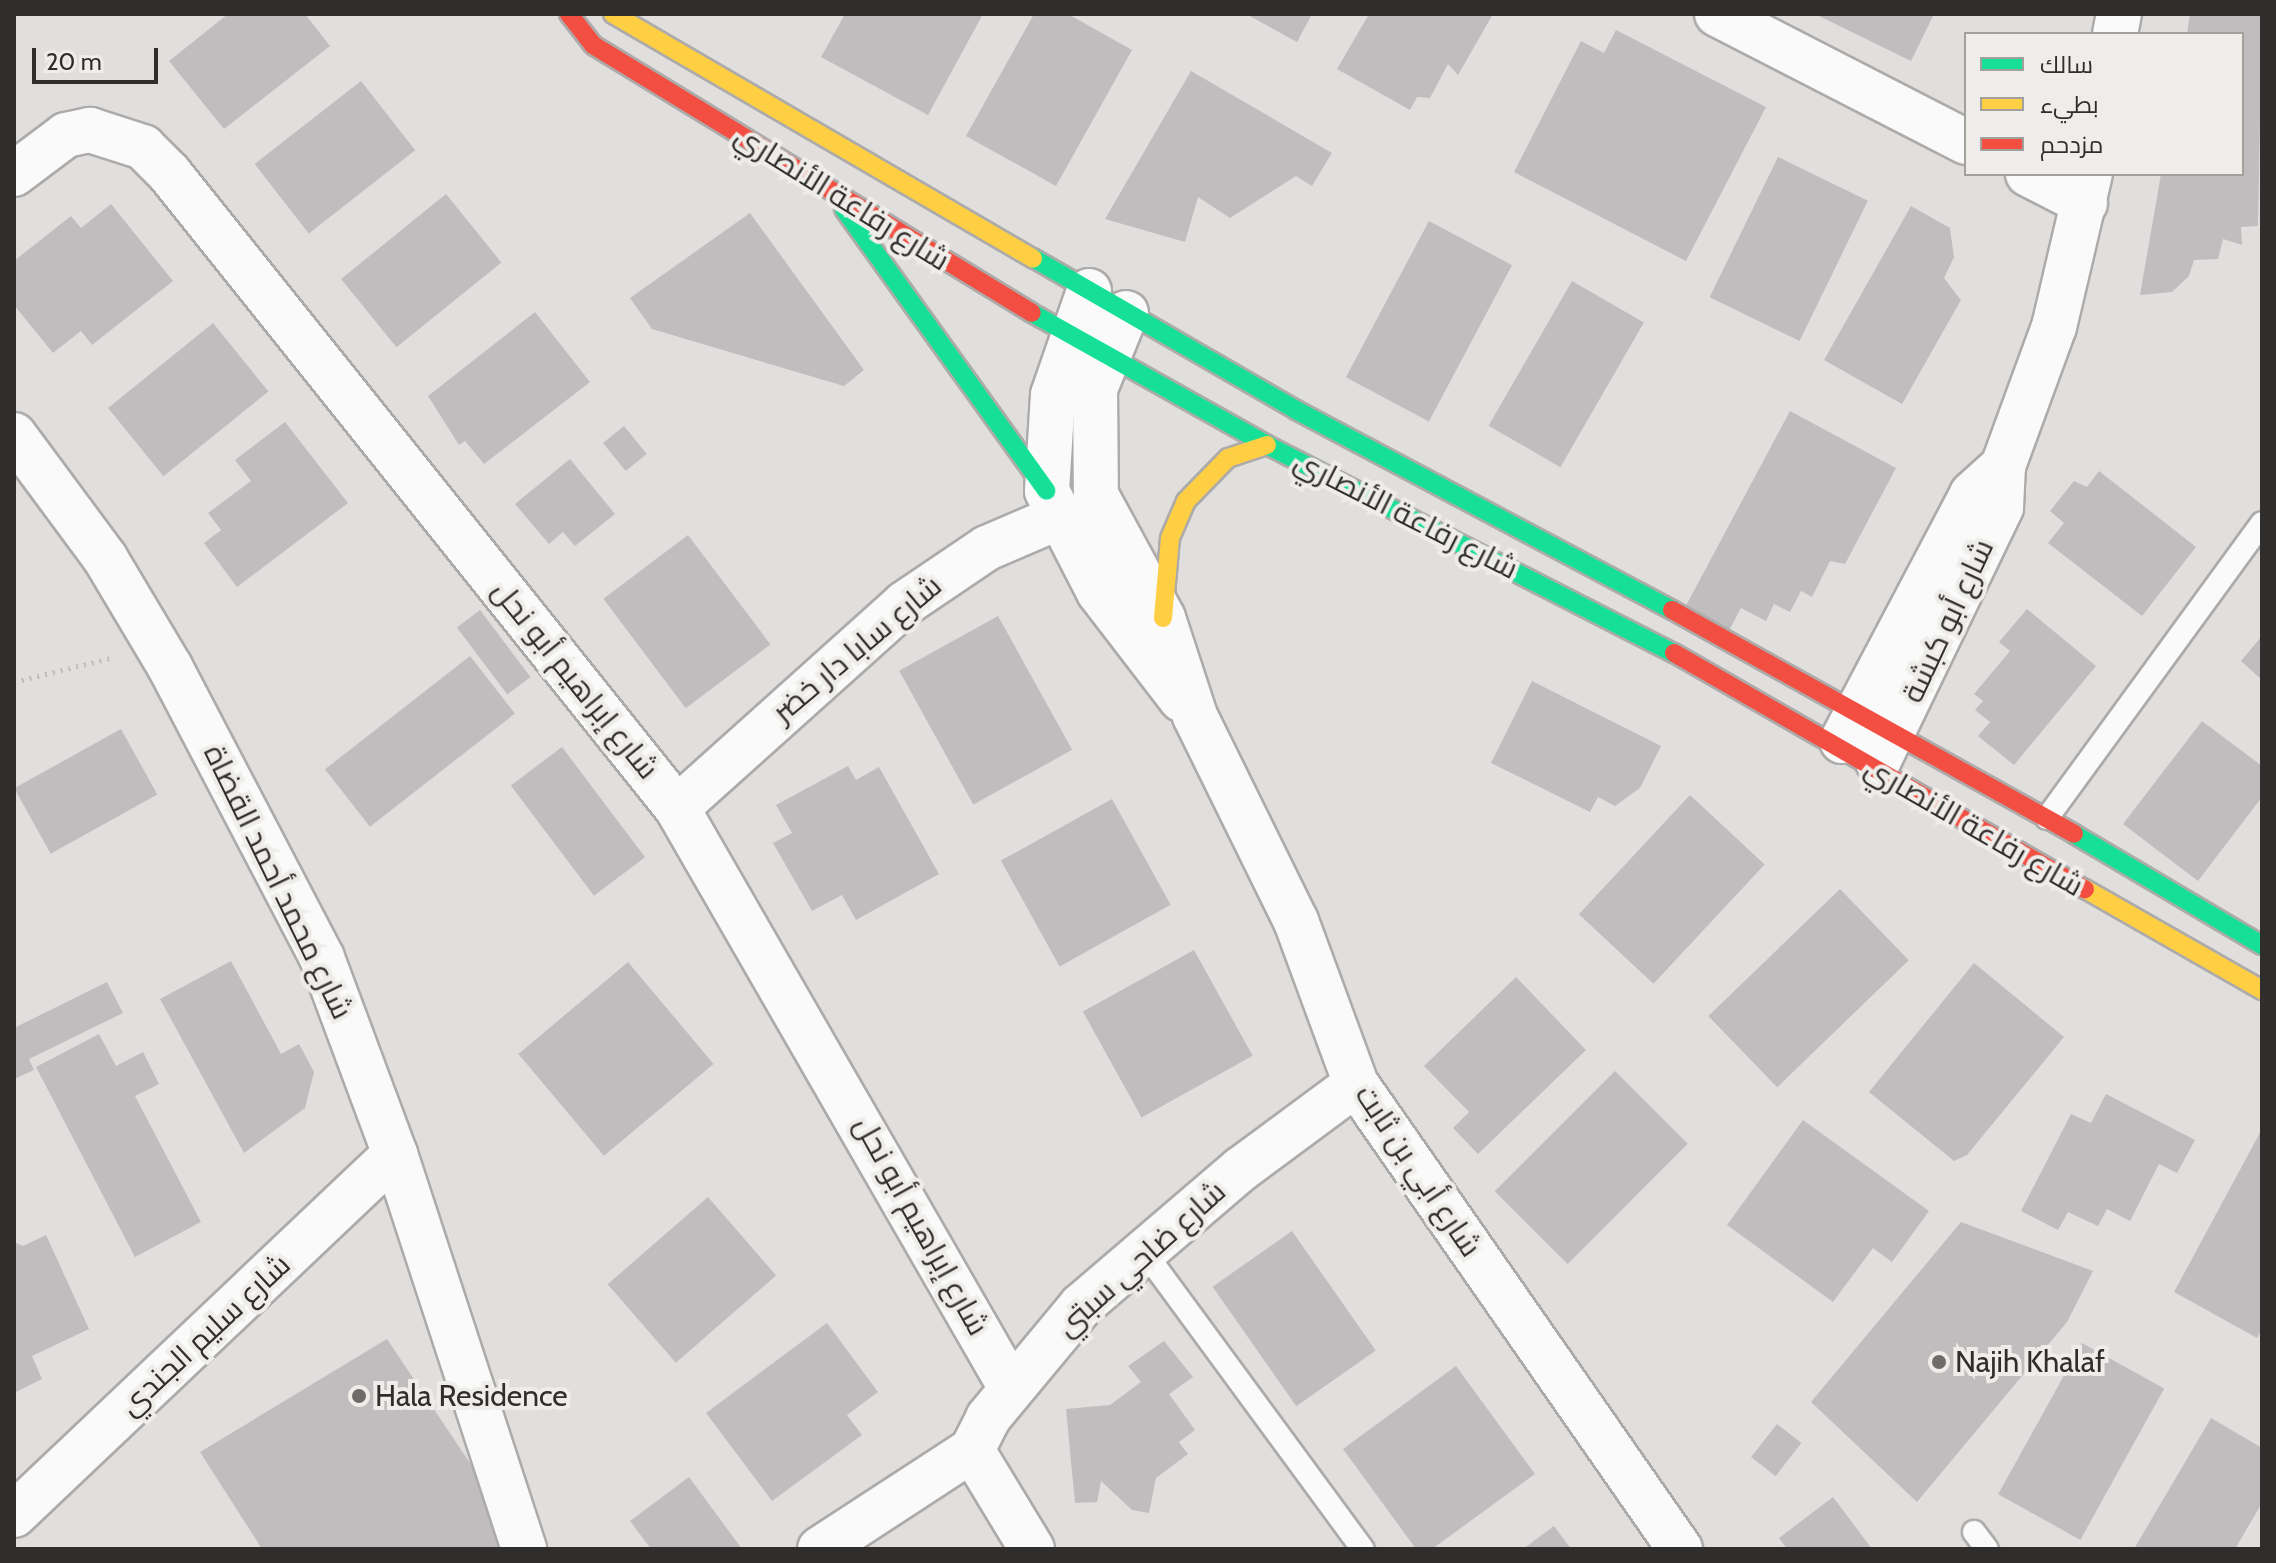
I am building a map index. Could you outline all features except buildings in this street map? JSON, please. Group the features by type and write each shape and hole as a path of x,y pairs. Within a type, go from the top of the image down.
{"street":[{"name":"شارع رفاعة الأنصاري","path":"569,14 593,45 1087,344 1267,445 1613,618 2262,990"},
{"name":"شارع رفاعة الأنصاري","path":"613,14 1126,313 1878,719 2262,945"},
{"path":"1717,14 1964,141"},
{"name":"شارع إبراهيم أبو نحل","path":"14,174 66,135 90,130 143,147 677,808 1011,1388"},
{"path":"2036,176 2087,188"},
{"name":"شارع أبو كبشة","path":"1856,759 2001,507 2003,466 2054,327 2087,188"},
{"path":"831,191 1052,504"},
{"name":"شارع أبي بن ثابت","path":"1089,291 1087,344 1095,389 1096,495 1163,618 1195,716 1296,921 1356,1084 1680,1549"},
{"name":"شارع أبي بن ثابت","path":"1126,313 1087,344 1047,424 1052,504 1124,628 1195,716"},
{"name":"شارع محمد أحمد القضاة","path":"14,435 105,558 240,797 322,958 395,1154 524,1549"},
{"path":"1163,618 1170,538 1186,501 1228,458 1267,445"},
{"name":"شارع سابا دار خضر","path":"677,808 936,580 1052,504"},
{"name":"شارع ضاحي سبتي","path":"972,1450 1011,1388 1081,1306 1143,1250 1356,1084"},
{"name":"شارع سليم الجندي","path":"14,1515 395,1154"},
{"path":"820,1549 972,1450 1032,1549"}],"lane":[{"path":"2047,818 2262,523"},
{"path":"1143,1250 1363,1549"}],"path":[{"path":"14,682 128,653"}],"traffic: fast":[{"path":"844,209 1047,491"},
{"path":"1033,258 1296,410 1672,610"},
{"path":"1032,313 1267,445 1674,653"},
{"path":"2074,834 2262,945"}],"traffic: slow":[{"path":"613,14 1033,258"},
{"path":"1163,618 1170,538 1186,501 1228,458 1267,445"},
{"path":"2085,889 2262,990"}],"traffic: jam":[{"path":"569,14 593,45 1032,313"},
{"path":"1672,610 2074,834"},
{"path":"1674,653 2085,889"}],"place":[{"name":"Najih Khalaf","path":"1939,1362"},
{"name":"Hala Residence","path":"359,1396"}]}
